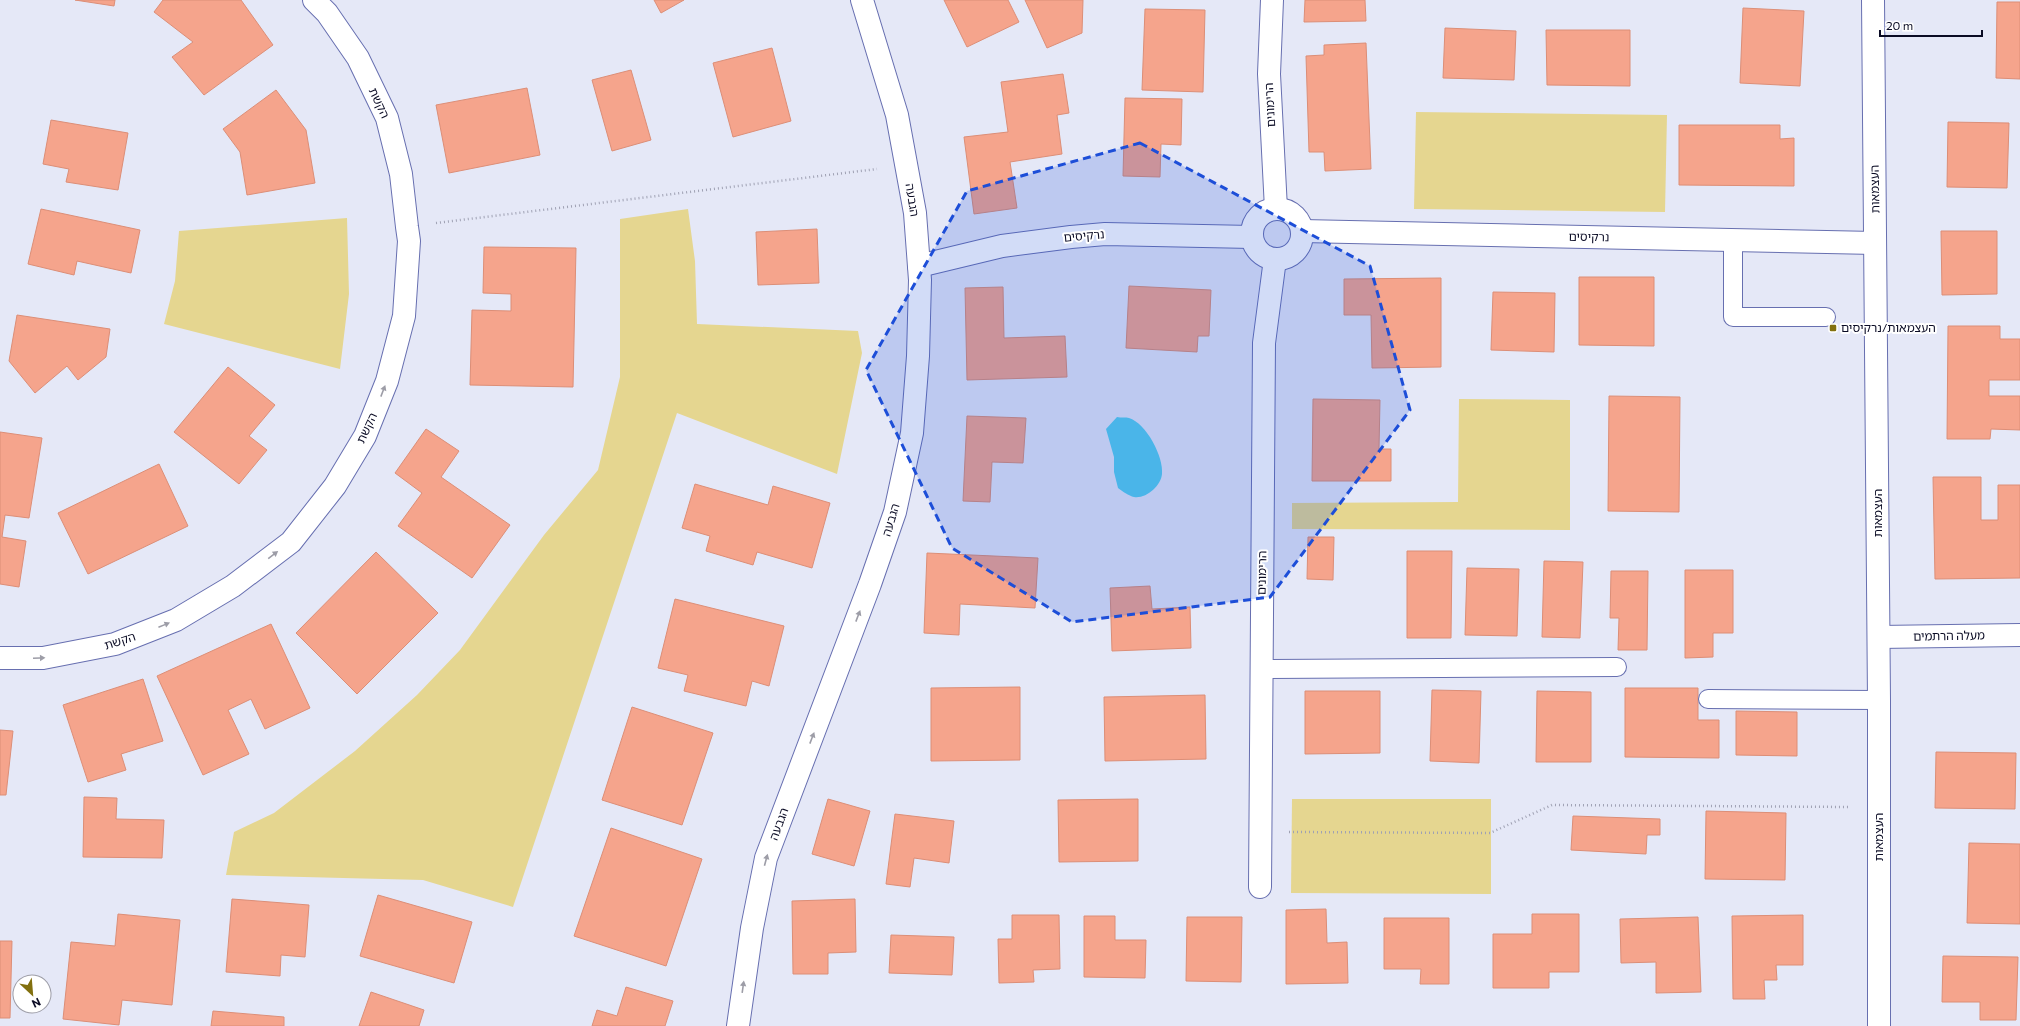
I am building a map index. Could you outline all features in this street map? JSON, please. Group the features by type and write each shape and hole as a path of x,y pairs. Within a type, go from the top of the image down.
{"street":[{"name":"הקשת","path":"0,658 43,658 115,644 176,620 233,586 291,542 335,486 365,436 387,381 404,316 409,241 400,174 387,118 358,58 327,14 314,0"},
{"name":"הגבעה","path":"738,1026 752,928 766,858 870,584 895,512 912,433 918,356 919,266 916,213 897,116 862,0"},
{"name":"הרימונים","path":"1272,0 1268,74 1276,209"},
{"name":"העצמאות","path":"1873,0 1879,637 1879,1026"},
{"path":"1276,209 1287,211 1294,216 1300,223 1302,231 1298,249 1291,255 1275,259 1266,257 1259,252 1254,246 1252,237 1255,222 1260,216 1268,211 1276,209"},
{"name":"נרקיסים","path":"1302,231 1875,243"},
{"name":"נרקיסים","path":"919,266 1002,246 1071,236 1105,234 1252,237"},
{"name":"הרימונים","path":"1260,887 1264,343 1275,259"},
{"name":"מעלה הרתמים","path":"1879,637 2020,635"}],"lane":[{"path":"1733,240 1733,317 1826,317"},
{"path":"1262,669 1616,667"},
{"path":"1708,699 1879,700"}],"path":[{"path":"407,227 906,165"},
{"path":"1260,832 1490,833 1552,805 1879,807"}],"highlighted area":[{"path":"1140,143 1370,266 1410,410 1270,597 1072,622 952,548 866,370 967,191"}],"shaded area":[{"path":"1416,112 1667,115 1665,212 1414,209"},
{"path":"688,209 695,261 697,324 858,331 862,353 837,474 677,413 513,907 423,880 226,875 234,832 274,813 355,751 417,695 460,650 544,535 598,470 620,377 620,219"},
{"path":"347,218 349,294 340,369 164,324 175,281 179,231"},
{"path":"1459,399 1570,400 1570,530 1292,529 1292,503 1458,502"},
{"path":"1292,799 1491,799 1491,894 1291,893"}],"water":[{"path":"1117,417 1129,418 1142,426 1153,442 1160,459 1162,467 1161,479 1152,491 1143,496 1134,497 1118,488 1114,472 1114,457 1106,429"}],"building":[{"path":"75,0 115,0 114,6"},
{"path":"163,0 241,0 273,45 204,95 172,57 193,42 154,12"},
{"path":"654,0 684,0 661,13"},
{"path":"944,0 1008,0 1019,22 967,47"},
{"path":"1025,0 1083,0 1082,33 1047,48"},
{"path":"1305,0 1365,0 1366,21 1304,22"},
{"path":"1997,2 2020,2 2020,79 1996,78"},
{"path":"1743,8 1804,11 1800,86 1740,83"},
{"path":"1145,9 1205,10 1203,92 1142,90"},
{"path":"1445,28 1516,31 1514,80 1443,78"},
{"path":"1546,30 1630,30 1630,86 1547,85"},
{"path":"1366,43 1371,169 1325,171 1324,152 1309,152 1306,56 1324,55 1324,45"},
{"path":"772,48 791,121 733,137 713,63"},
{"path":"631,70 651,140 612,151 592,80"},
{"path":"1063,74 1069,113 1057,115 1062,154 1010,162 1017,208 974,214 964,137 1008,132 1001,82"},
{"path":"527,88 540,155 449,173 436,105"},
{"path":"276,90 306,130 315,183 247,195 240,152 223,129"},
{"path":"1125,98 1182,99 1181,145 1161,144 1160,177 1123,176"},
{"path":"51,120 128,133 118,190 66,182 69,169 43,164"},
{"path":"1948,122 2009,123 2007,188 1947,187"},
{"path":"1679,125 1780,125 1780,139 1794,138 1794,186 1679,185"},
{"path":"41,209 140,230 131,273 77,261 74,275 28,264"},
{"path":"817,229 819,283 758,285 756,232"},
{"path":"1941,231 1997,231 1997,294 1942,295"},
{"path":"484,247 576,248 573,387 470,385 472,310 511,311 511,294 483,293"},
{"path":"1579,277 1654,277 1654,346 1579,345"},
{"path":"1441,278 1441,367 1372,368 1371,315 1344,315 1344,279"},
{"path":"1129,286 1211,290 1209,336 1198,336 1197,352 1126,348"},
{"path":"1003,287 1004,338 1065,336 1067,377 967,380 965,288"},
{"path":"1493,292 1555,293 1554,352 1491,350"},
{"path":"17,315 110,329 106,357 78,380 67,366 35,393 9,361"},
{"path":"1948,326 2000,326 2000,339 2020,339 2020,380 1989,380 1989,396 2020,396 2020,430 1991,429 1990,439 1947,439"},
{"path":"228,367 275,405 249,436 267,450 239,484 174,432"},
{"path":"1609,396 1680,397 1679,512 1608,511"},
{"path":"1313,399 1380,400 1379,449 1391,449 1391,481 1312,481"},
{"path":"967,416 1026,418 1023,463 992,462 990,502 963,501"},
{"path":"426,429 459,451 441,477 510,525 472,578 398,526 422,493 395,473"},
{"path":"0,432 42,438 29,518 5,515 2,537 26,541 19,587 0,584"},
{"path":"159,464 188,526 88,574 58,513"},
{"path":"1933,477 1981,477 1981,520 1998,520 1998,485 2020,485 2020,578 1935,579"},
{"path":"695,484 768,505 773,486 830,503 812,568 757,552 753,565 706,551 710,536 682,528"},
{"path":"1308,537 1334,537 1333,580 1307,579"},
{"path":"1407,551 1452,551 1451,638 1407,638"},
{"path":"376,552 438,613 357,694 296,633"},
{"path":"927,553 1038,558 1035,608 960,604 959,635 924,633"},
{"path":"1544,561 1583,562 1580,638 1542,637"},
{"path":"1467,568 1519,569 1517,636 1465,635"},
{"path":"1685,570 1733,570 1733,633 1713,633 1713,657 1685,658"},
{"path":"1611,571 1648,571 1647,650 1618,650 1619,618 1610,618"},
{"path":"1150,586 1152,609 1190,607 1191,648 1112,651 1110,588"},
{"path":"675,599 784,626 769,686 752,681 746,706 684,691 688,675 658,668"},
{"path":"271,624 310,708 265,729 251,699 228,710 249,754 203,775 157,676"},
{"path":"143,679 163,741 121,754 126,770 88,782 63,705"},
{"path":"1020,687 1020,760 931,761 931,688"},
{"path":"1625,688 1698,688 1698,720 1719,720 1719,758 1625,757"},
{"path":"1432,690 1481,691 1479,763 1430,761"},
{"path":"1305,691 1380,691 1380,753 1305,754"},
{"path":"1537,691 1591,692 1591,762 1536,762"},
{"path":"1205,695 1206,759 1105,761 1104,697"},
{"path":"632,707 713,733 682,825 602,800"},
{"path":"1736,711 1797,712 1797,756 1736,755"},
{"path":"0,730 13,731 6,795 0,795"},
{"path":"1936,752 2016,753 2015,809 1935,808"},
{"path":"84,797 117,798 116,819 164,820 162,858 83,857"},
{"path":"828,799 870,811 854,866 812,854"},
{"path":"1138,799 1138,861 1059,862 1058,800"},
{"path":"1706,811 1786,813 1785,880 1705,879"},
{"path":"895,814 954,821 949,863 914,858 910,887 886,884"},
{"path":"1573,816 1660,819 1660,835 1647,835 1646,854 1571,850"},
{"path":"611,828 702,859 666,966 574,936"},
{"path":"1969,843 2020,844 2020,924 1967,923"},
{"path":"378,895 472,922 454,983 360,956"},
{"path":"232,899 309,905 305,957 281,955 280,976 226,972"},
{"path":"855,899 856,952 828,953 828,974 793,974 792,901"},
{"path":"1326,909 1327,943 1347,942 1348,983 1286,984 1286,910"},
{"path":"118,914 180,920 172,1005 122,1000 119,1025 63,1019 71,942 115,946"},
{"path":"1532,914 1579,914 1579,972 1549,972 1549,988 1493,988 1493,934 1532,934"},
{"path":"1012,915 1059,915 1060,969 1033,970 1034,982 999,983 998,939 1012,939"},
{"path":"1803,915 1803,965 1776,965 1777,980 1764,980 1765,999 1733,999 1732,916"},
{"path":"1084,916 1115,916 1115,940 1146,940 1145,978 1084,977"},
{"path":"1187,917 1242,917 1241,982 1186,981"},
{"path":"1698,917 1701,992 1656,993 1656,962 1621,963 1620,919"},
{"path":"1384,918 1449,918 1449,984 1420,984 1421,969 1384,969"},
{"path":"891,935 954,937 952,975 889,973"},
{"path":"0,941 12,941 10,1018 0,1018"},
{"path":"1943,956 2018,957 2016,1020 1980,1020 1980,1002 1942,1002"},
{"path":"626,987 673,1001 665,1026 592,1026 597,1010 617,1016"},
{"path":"371,992 424,1010 419,1026 359,1026"},
{"path":"213,1011 284,1017 284,1026 211,1026"}],"place":[{"name":"העצמאות/נרקיסים","path":"1833,328"}]}
